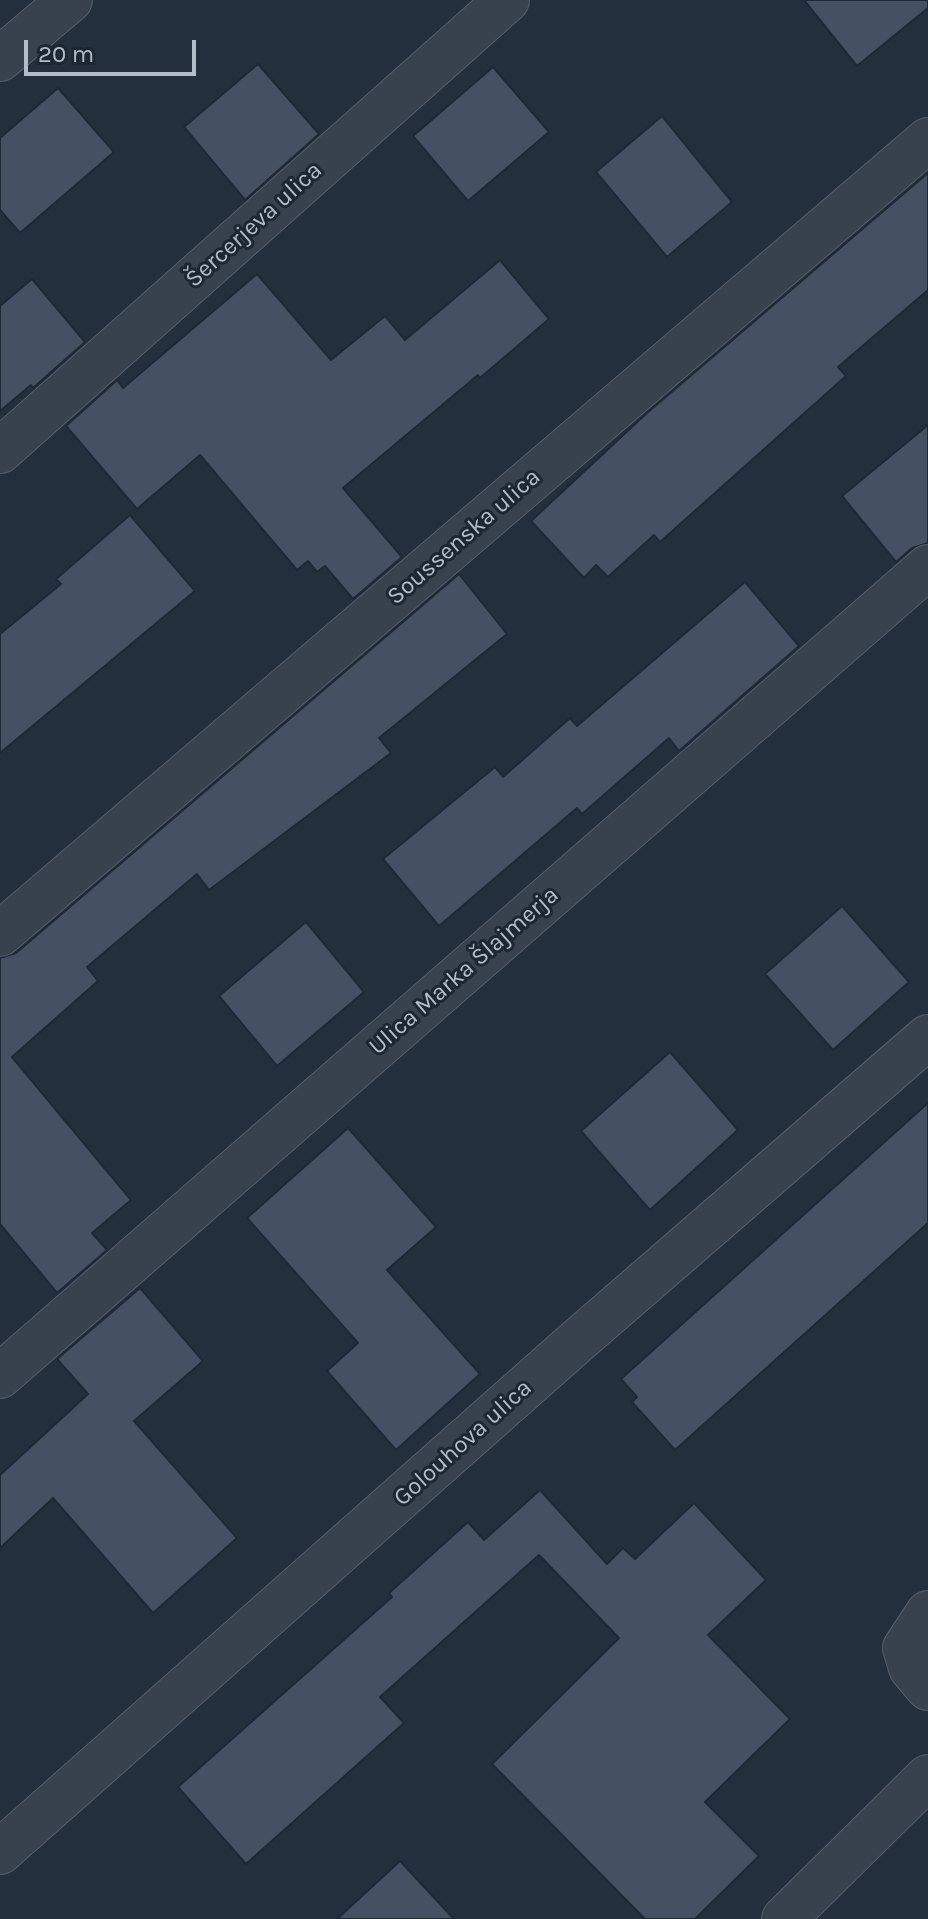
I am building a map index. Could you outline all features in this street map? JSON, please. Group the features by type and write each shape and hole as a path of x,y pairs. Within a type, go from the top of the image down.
{"street":[{"path":"0,59 70,0"},
{"name":"Šercerjeva ulica","path":"0,451 507,0"},
{"name":"Soussenska ulica","path":"0,934 928,140"},
{"name":"Ulica Marka Šlajmerja","path":"0,1376 928,567"},
{"name":"Golouhova ulica","path":"0,1852 599,1322 928,1037"},
{"path":"928,1613 905,1648 911,1668 928,1688"},
{"path":"784,1919 928,1777"}],"building":[{"path":"804,0 928,0 928,8 857,66"},
{"path":"258,64 319,134 245,200 184,127"},
{"path":"493,67 549,132 468,201 413,136"},
{"path":"58,88 114,152 20,233 0,210 0,138"},
{"path":"662,116 732,202 667,257 596,172"},
{"path":"928,173 928,290 838,367 846,376 660,542 654,535 608,577 596,565 584,578 531,521 647,413"},
{"path":"500,260 549,319 343,488 402,557 353,599 325,566 317,572 308,561 297,570 200,455 137,509 66,426 117,380 123,388 257,274 331,360 385,316 405,340"},
{"path":"32,279 85,342 33,388 31,385 0,411 0,306"},
{"path":"928,425 928,543 912,548 896,562 842,496"},
{"path":"130,515 195,591 0,753 0,634 61,584 56,579"},
{"path":"459,574 507,634 379,738 391,753 209,890 197,874 87,967 98,981 12,1057 131,1200 92,1233 107,1250 57,1293 0,1224 0,958 16,953"},
{"path":"745,582 799,646 679,751 669,738 582,814 577,808 439,926 383,859 495,767 503,777 570,718 577,726"},
{"path":"842,906 909,982 833,1050 765,974"},
{"path":"306,922 364,992 277,1066 219,996"},
{"path":"670,1052 738,1130 650,1210 581,1131"},
{"path":"928,1103 928,1223 675,1450 632,1402 637,1397 621,1379"},
{"path":"348,1128 436,1227 387,1270 480,1374 396,1450 327,1371 358,1343 247,1218"},
{"path":"140,1288 203,1361 134,1421 237,1538 153,1613 53,1498 0,1548 0,1475 88,1394 57,1359"},
{"path":"540,1490 607,1564 623,1548 635,1559 694,1503 766,1580 708,1635 790,1719 705,1802 759,1856 695,1919 645,1919 492,1764 619,1638 539,1555 380,1697 404,1723 246,1864 178,1787 392,1597 389,1593 468,1522 484,1540"},
{"path":"400,1861 454,1919 337,1919"}]}
